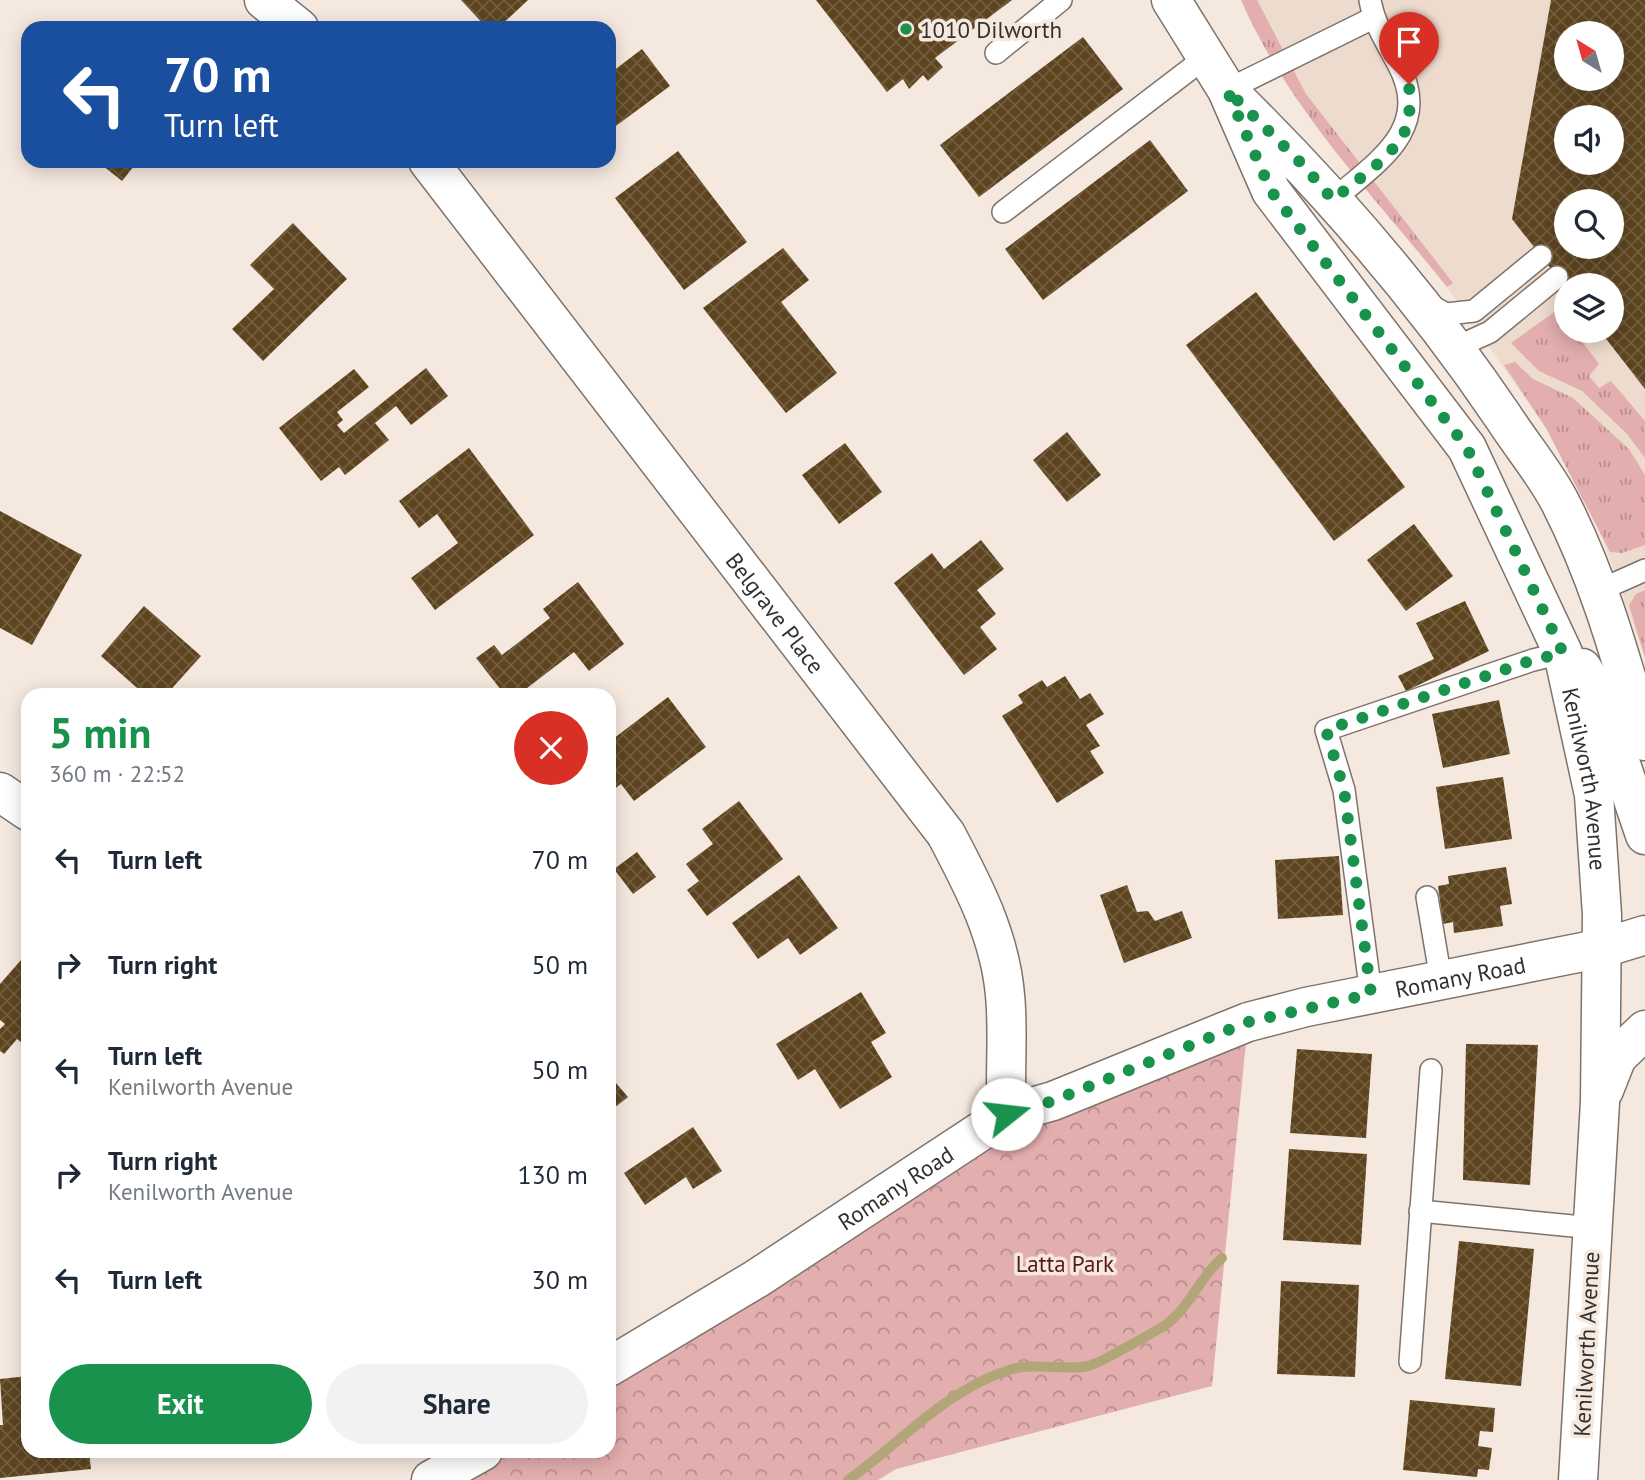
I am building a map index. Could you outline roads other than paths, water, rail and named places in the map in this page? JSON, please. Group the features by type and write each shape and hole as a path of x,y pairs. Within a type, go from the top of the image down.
{"main road":[{"path":"264,0 290,21"},
{"name":"Kenilworth Avenue","path":"1171,0 1227,90 1240,126 1271,191 1467,448 1563,653 1594,795 1603,948 1600,1101 1578,1480"},
{"name":"Kenilworth Avenue","path":"1227,90 1303,165 1413,296 1455,348 1559,500 1600,590 1645,741"},
{"path":"1240,126 1294,184 1415,336 1455,348"},
{"name":"Belgrave Place","path":"433,168 903,773 946,834 980,898 993,936 1005,994 1007,1114"},
{"path":"1540,601 1596,691 1645,835"},
{"path":"0,792 21,806"},
{"name":"Romany Road","path":"616,1363 756,1279 1007,1114 1053,1101 1248,1022 1371,994 1603,948 1645,935"},
{"path":"1600,1101 1617,1057 1645,1030"},
{"path":"431,1480 470,1458"}],"lane":[{"path":"996,53 1061,0"},
{"path":"1227,90 1371,9 1409,84 1410,110 1404,133 1383,157 1333,200"},
{"path":"1003,212 1206,57"},
{"path":"1413,296 1446,314 1474,311 1541,256"},
{"path":"1455,348 1490,332 1554,279"},
{"path":"1600,590 1645,570"},
{"path":"1371,994 1344,790 1326,730 1533,660 1563,653"},
{"path":"1427,897 1441,980"},
{"path":"1410,1362 1431,1070"},
{"path":"1420,1211 1592,1228"}],"waterway":[{"path":"848,1480 944,1404 986,1379 1019,1368 1089,1366 1164,1326 1180,1311 1222,1258"}],"place":[{"name":"1010 Dilworth","path":"906,29"}],"park label":[{"name":"Latta Park","path":"1065,1263"}]}
